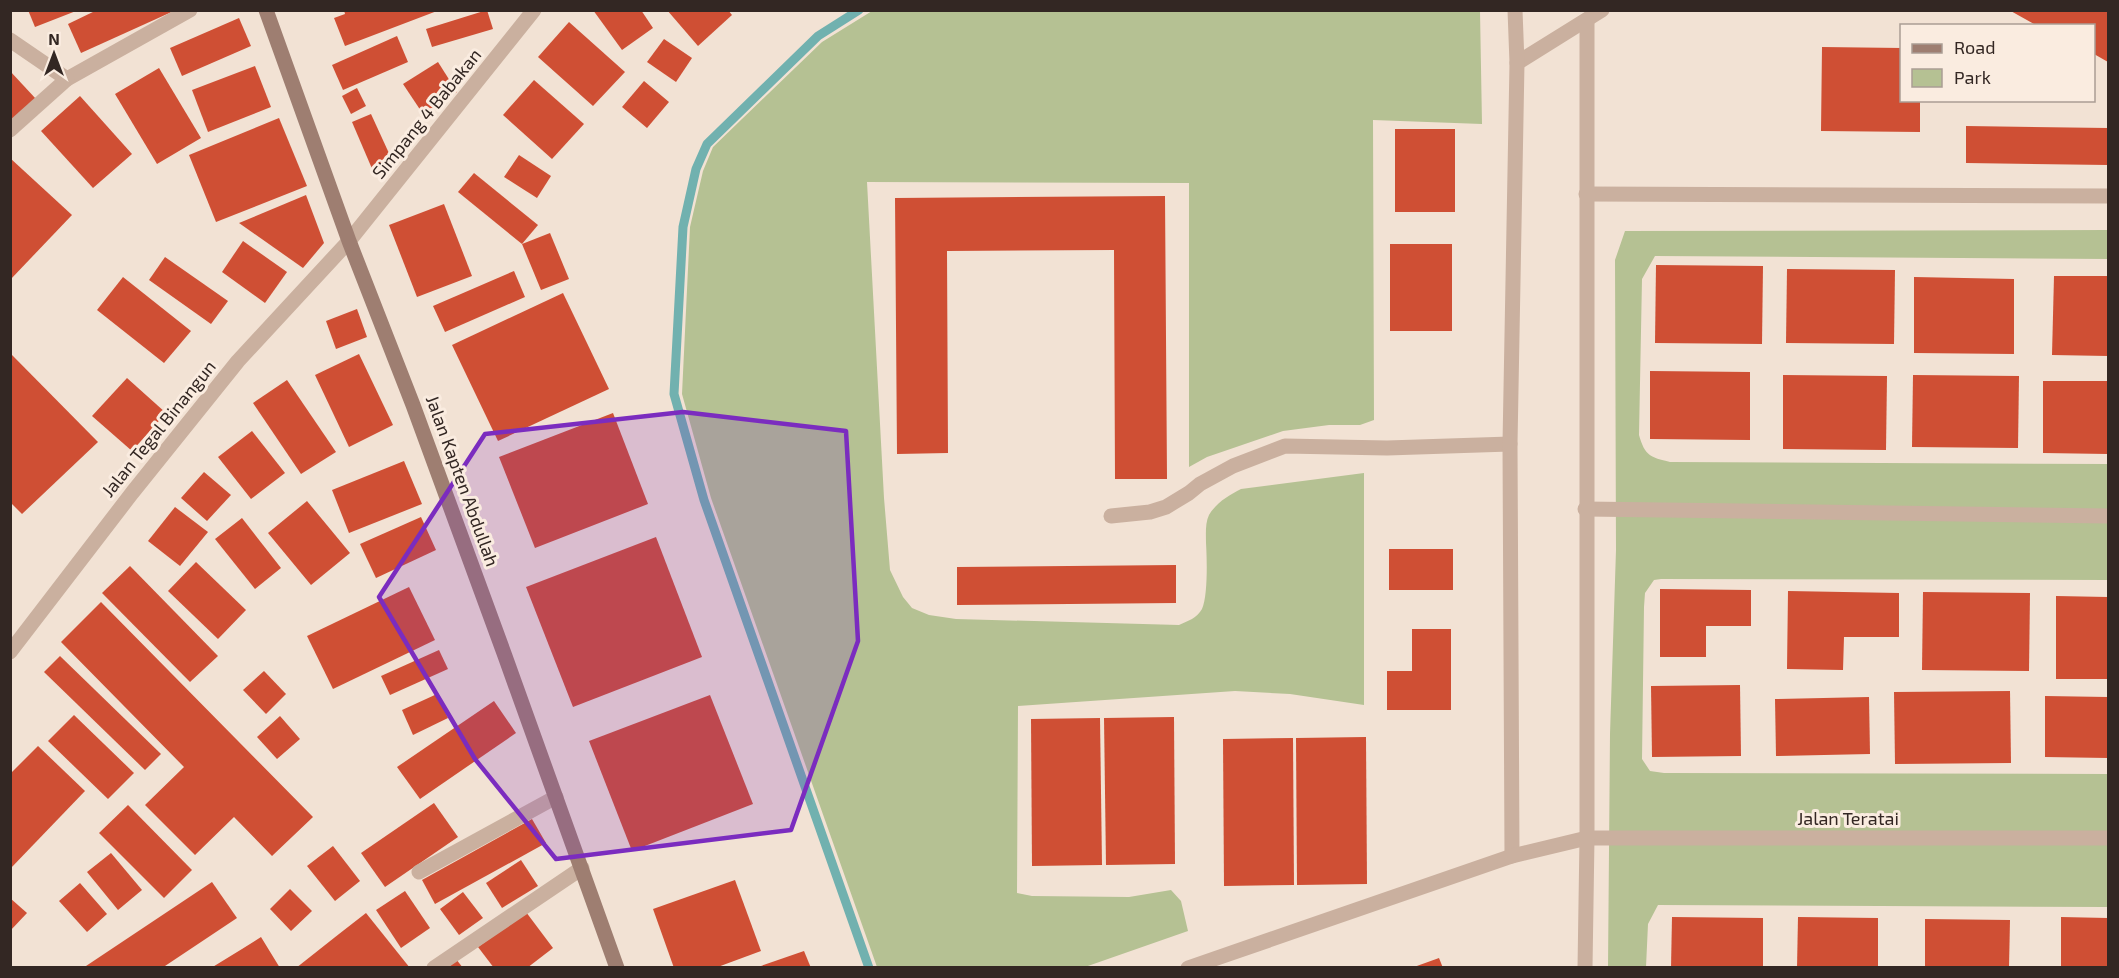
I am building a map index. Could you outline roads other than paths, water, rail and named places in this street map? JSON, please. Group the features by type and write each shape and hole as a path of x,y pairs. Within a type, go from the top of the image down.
{"main road":[{"name":"Jalan Kapten Abdullah","path":"266,10 618,968"}],"street":[{"path":"10,130 68,80 190,10"},
{"name":"Simpang 4 Babakan","path":"349,241 534,10"},
{"path":"1512,856 1510,444 1517,63 1515,10"},
{"path":"1517,63 1602,10"},
{"path":"1585,968 1587,20"},
{"path":"10,40 68,80"},
{"path":"1586,194 2109,196"},
{"name":"Jalan Tegal Binangun","path":"10,652 132,493 238,361 349,241"},
{"path":"1110,516 1150,512 1166,507 1200,484 1233,466 1285,446 1387,448 1510,444"},
{"path":"1586,509 2109,516"},
{"path":"419,872 556,797"},
{"name":"Jalan Teratai","path":"1188,968 1512,856 1587,838 2109,838"},
{"path":"435,968 582,868"}],"waterway":[{"path":"859,10 818,36 707,144 696,169 683,227 674,394 704,500 869,968"}]}
